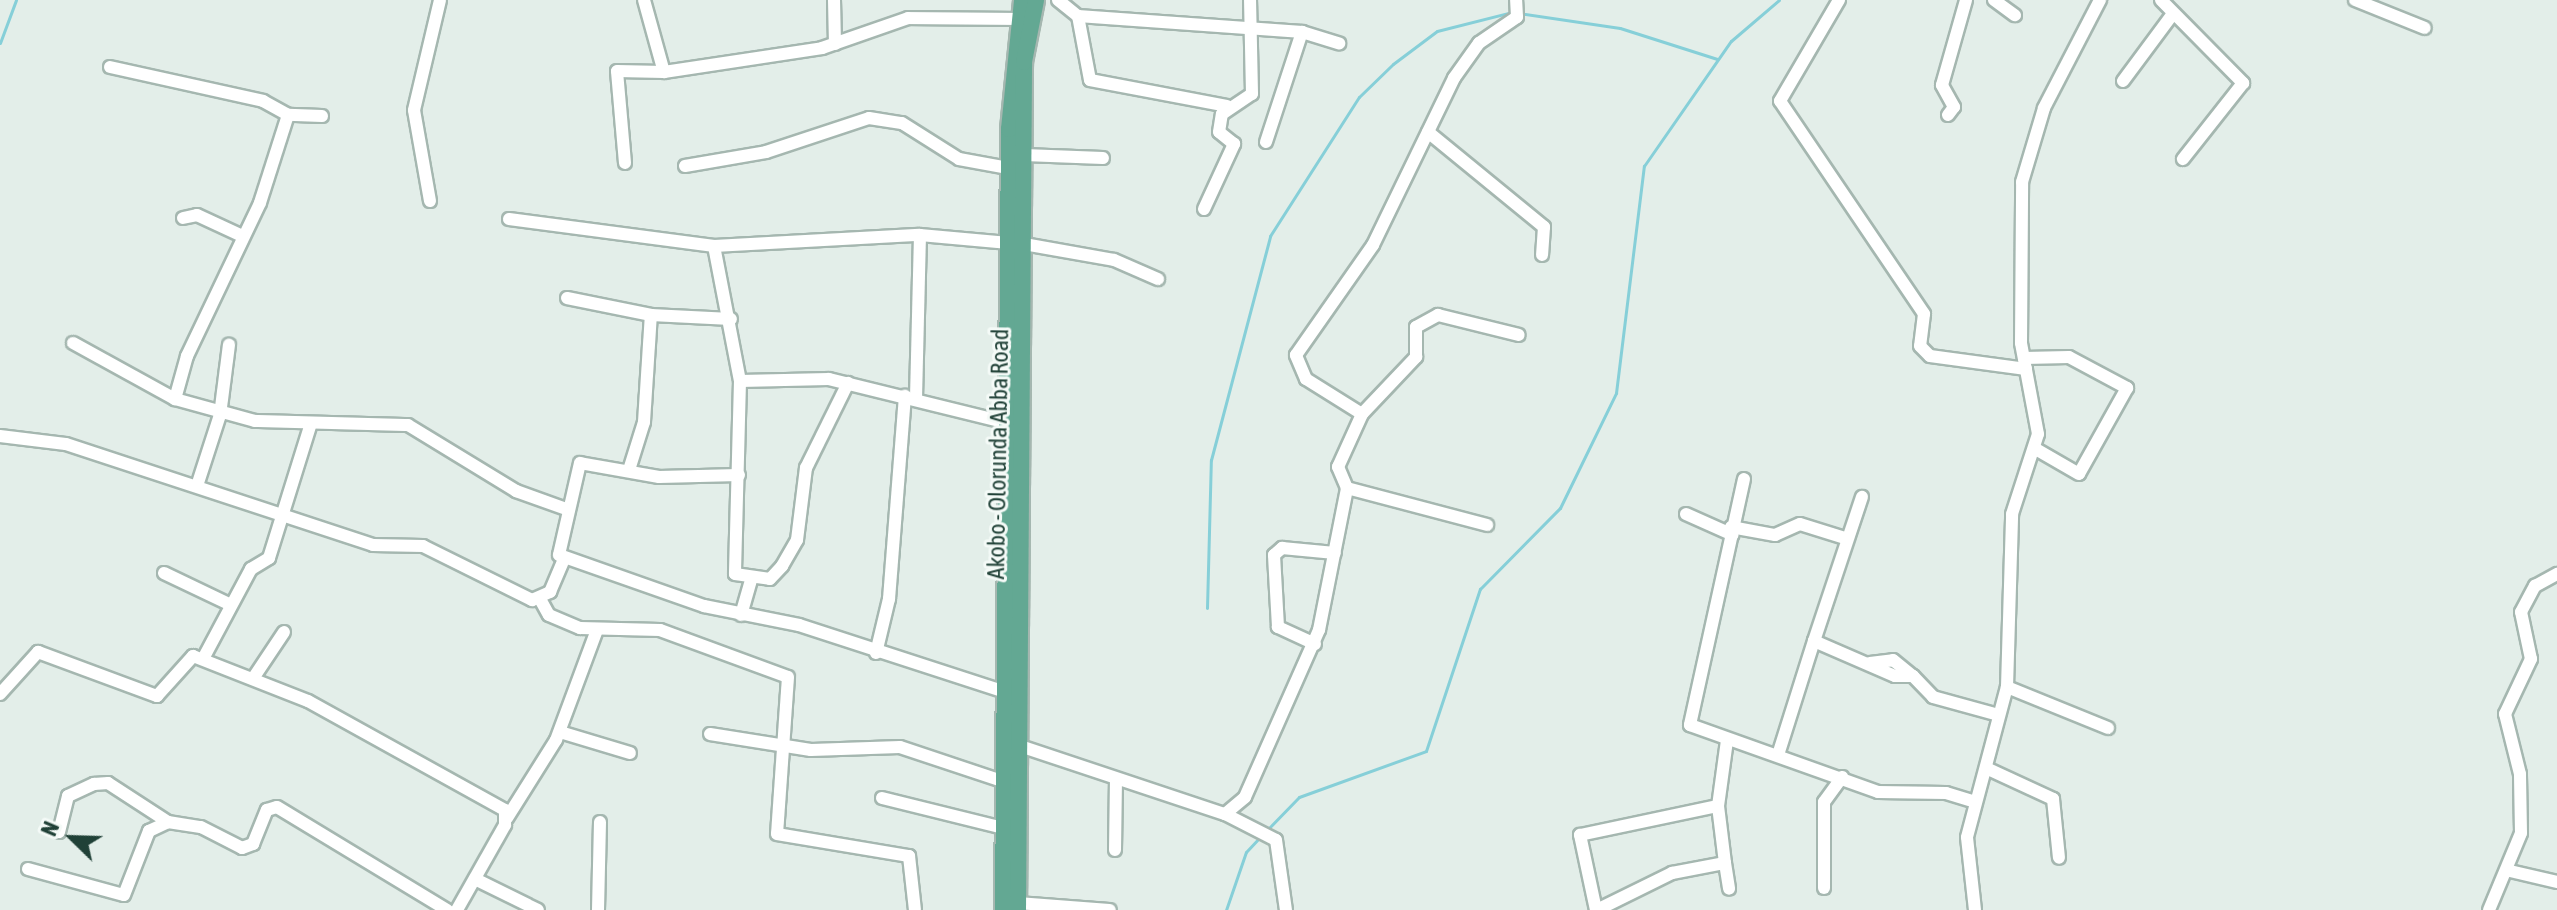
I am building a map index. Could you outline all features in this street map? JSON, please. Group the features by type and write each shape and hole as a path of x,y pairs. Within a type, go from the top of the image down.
{"main road":[{"name":"Akobo - Olorunda Abba Road","path":"1013,908 1003,828 1002,781 1008,423 1016,244 1024,155 1017,129 1016,19 1022,0"},
{"name":"Akobo - Olorunda Abba Road","path":"1013,908 1017,745 1016,244 1008,168 1017,129 1024,62 1036,0"}],"street":[{"path":"644,0 664,72"},
{"path":"834,0 835,44"},
{"path":"1058,0 1078,16 1302,32 1339,43"},
{"path":"1078,16 1090,80 1227,106 1252,94 1255,29 1250,0"},
{"path":"1839,0 1780,101 1924,314 1920,346 1930,356 2025,363 2069,357 2127,388 2079,474 2034,448"},
{"path":"1948,115 1954,107 1942,85 1966,0"},
{"path":"1994,0 2015,15"},
{"path":"1975,910 1967,858 1975,802 2007,687 2012,514 2034,448 2025,363 2022,182 2044,108 2100,0"},
{"path":"2161,0 2172,15 2243,83 2183,159"},
{"path":"2355,0 2425,28"},
{"path":"430,201 414,110 438,1"},
{"path":"1362,414 1306,379 1296,355 1368,254 1467,57 1517,8"},
{"path":"2123,81 2172,15"},
{"path":"625,163 612,76 664,72 835,44 908,18 1016,19"},
{"path":"1266,142 1302,32"},
{"path":"110,67 263,101 288,115 322,116"},
{"path":"1204,209 1234,144 1218,127 1227,106"},
{"path":"175,399 240,235 260,203 288,115"},
{"path":"685,166 766,152 869,118 902,123 959,159 1008,168"},
{"path":"1428,132 1544,227 1542,255"},
{"path":"1024,155 1103,158"},
{"path":"183,218 197,215 240,235"},
{"path":"509,219 714,246 920,235 1016,244 1114,260 1158,279"},
{"path":"876,653 889,599 911,397 920,235"},
{"path":"714,246 731,319 740,381 735,574 751,581 770,579 797,540 806,468 848,383"},
{"path":"567,298 651,315 731,319"},
{"path":"637,469 651,315"},
{"path":"1225,814 1258,776 1315,644 1347,488 1338,467 1362,414 1416,357 1416,327 1438,315 1519,335"},
{"path":"73,343 175,399 220,415 310,426 408,425 516,491 566,509"},
{"path":"197,486 220,415 229,345"},
{"path":"740,381 848,383 1008,423"},
{"path":"204,657 251,569 269,558 287,516 310,426"},
{"path":"0,436 66,444 373,545 423,546 540,599 559,621 597,630 660,630 779,671 791,685 782,740 777,834 909,856 915,910"},
{"path":"739,475 580,463 558,550 564,559 741,615 799,625 876,653 1005,692"},
{"path":"1744,479 1687,714 1695,731 1778,755 1878,792 1946,793 1975,802"},
{"path":"1347,488 1487,525"},
{"path":"1778,755 1845,538 1862,497"},
{"path":"1686,514 1732,531 1775,535 1800,524 1845,538"},
{"path":"1315,644 1278,627 1274,555 1282,548 1335,553"},
{"path":"540,599 564,559"},
{"path":"164,573 231,605"},
{"path":"2489,910 2510,871 2522,798 2505,714 2531,659 2521,612 2535,586 2557,574"},
{"path":"741,615 751,581"},
{"path":"457,910 507,818 560,732 597,630"},
{"path":"254,677 284,632"},
{"path":"1814,641 1913,676 1933,697 1999,715"},
{"path":"0,694 38,652 157,696 169,690 187,659 204,657 254,677 384,748 413,753 492,799 507,818"},
{"path":"2007,687 2108,728"},
{"path":"560,732 630,753"},
{"path":"710,734 782,740 811,750 900,747 1002,781"},
{"path":"1727,740 1718,806 1729,889"},
{"path":"1017,745 1225,814 1259,829 1276,840 1286,910"},
{"path":"1986,768 2053,799 2059,858"},
{"path":"1824,888 1824,802 1842,777"},
{"path":"1115,850 1116,780"},
{"path":"59,832 68,796 94,784 108,783 168,822 201,827 242,848 277,807 447,910"},
{"path":"882,798 1003,828"},
{"path":"1718,806 1580,835 1597,910 1672,873 1725,863"},
{"path":"28,869 124,895 149,831 168,822"},
{"path":"598,910 600,822"},
{"path":"2510,871 2557,882"},
{"path":"475,879 538,910"},
{"path":"1013,908 1110,910"}],"waterway":[{"path":"0,43 16,0"},
{"path":"1267,830 1299,797 1426,751 1480,589 1560,508 1616,393 1644,166 1731,41 1779,0"},
{"path":"1207,608 1211,460 1270,236 1359,97 1393,64 1437,31 1512,12"},
{"path":"1519,13 1620,28 1717,59"},
{"path":"1226,910 1246,852 1262,835"}]}
